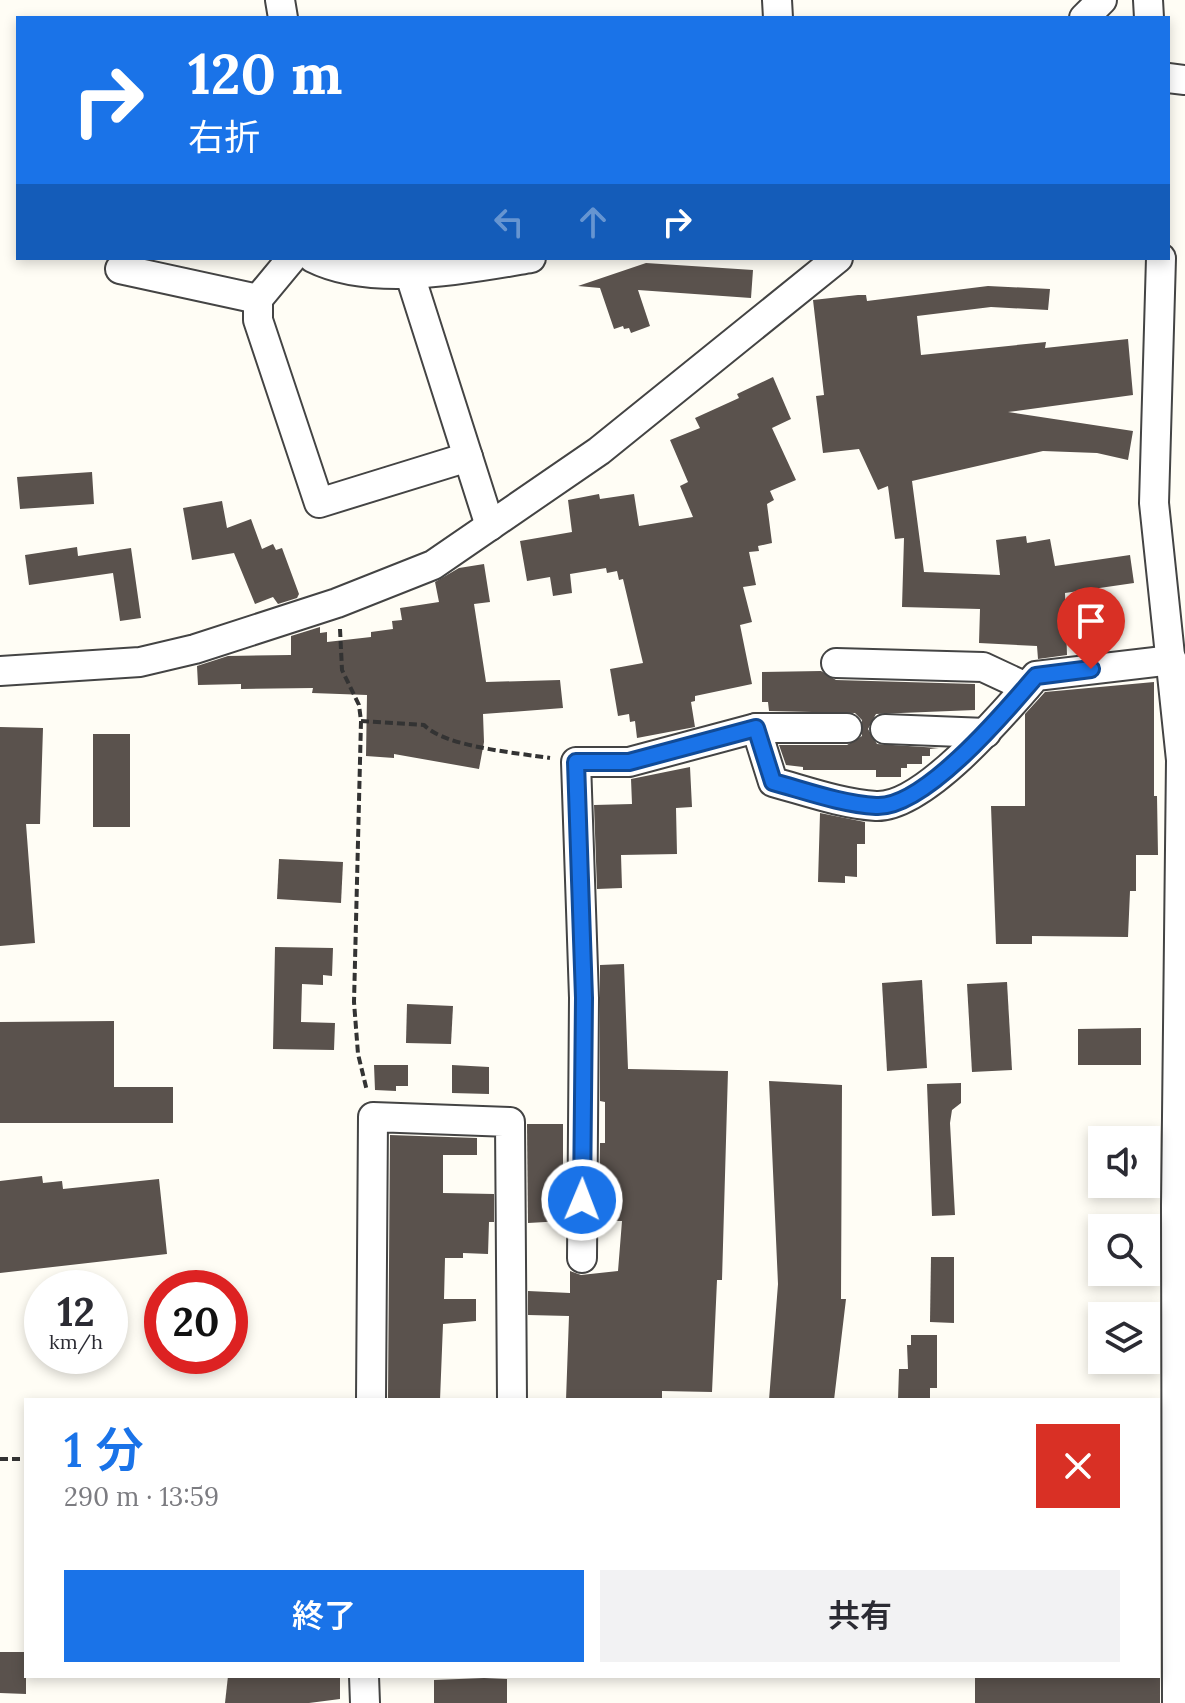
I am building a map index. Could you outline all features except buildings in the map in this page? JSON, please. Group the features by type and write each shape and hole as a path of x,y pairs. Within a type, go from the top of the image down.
{"street":[{"path":"1086,16 1102,0"},
{"path":"290,260 258,299 258,320 319,503 468,457"},
{"path":"317,260 336,269 439,274 520,260"},
{"path":"0,671 140,662 195,649 337,603 433,565 599,451 836,260"},
{"path":"1169,268 1154,503 1181,760 1182,1084 1176,1206 1174,1488 1177,1703"},
{"path":"120,269 258,299"},
{"path":"409,272 490,526"},
{"path":"1158,547 1185,560"},
{"path":"756,728 773,782 879,806 930,785 986,733 1036,676 1172,660"},
{"path":"836,663 983,667 1026,687"},
{"path":"582,1258 584,998 576,762 629,762 756,728 847,728"},
{"path":"885,729 986,733"},
{"path":"371,1398 373,1117 510,1122 512,1398"},
{"path":"364,1678 365,1703"}],"path":[{"path":"337,603 342,670 359,705 361,721 354,1002 358,1054 373,1117"},
{"path":"361,721 424,725 432,733 489,748 576,762"},
{"path":"0,1459 24,1459"}],"route":[{"path":"582,1200 584,998 576,762 629,762 756,728 773,782 879,806 930,785 986,733 1036,676 1091,669"}]}
